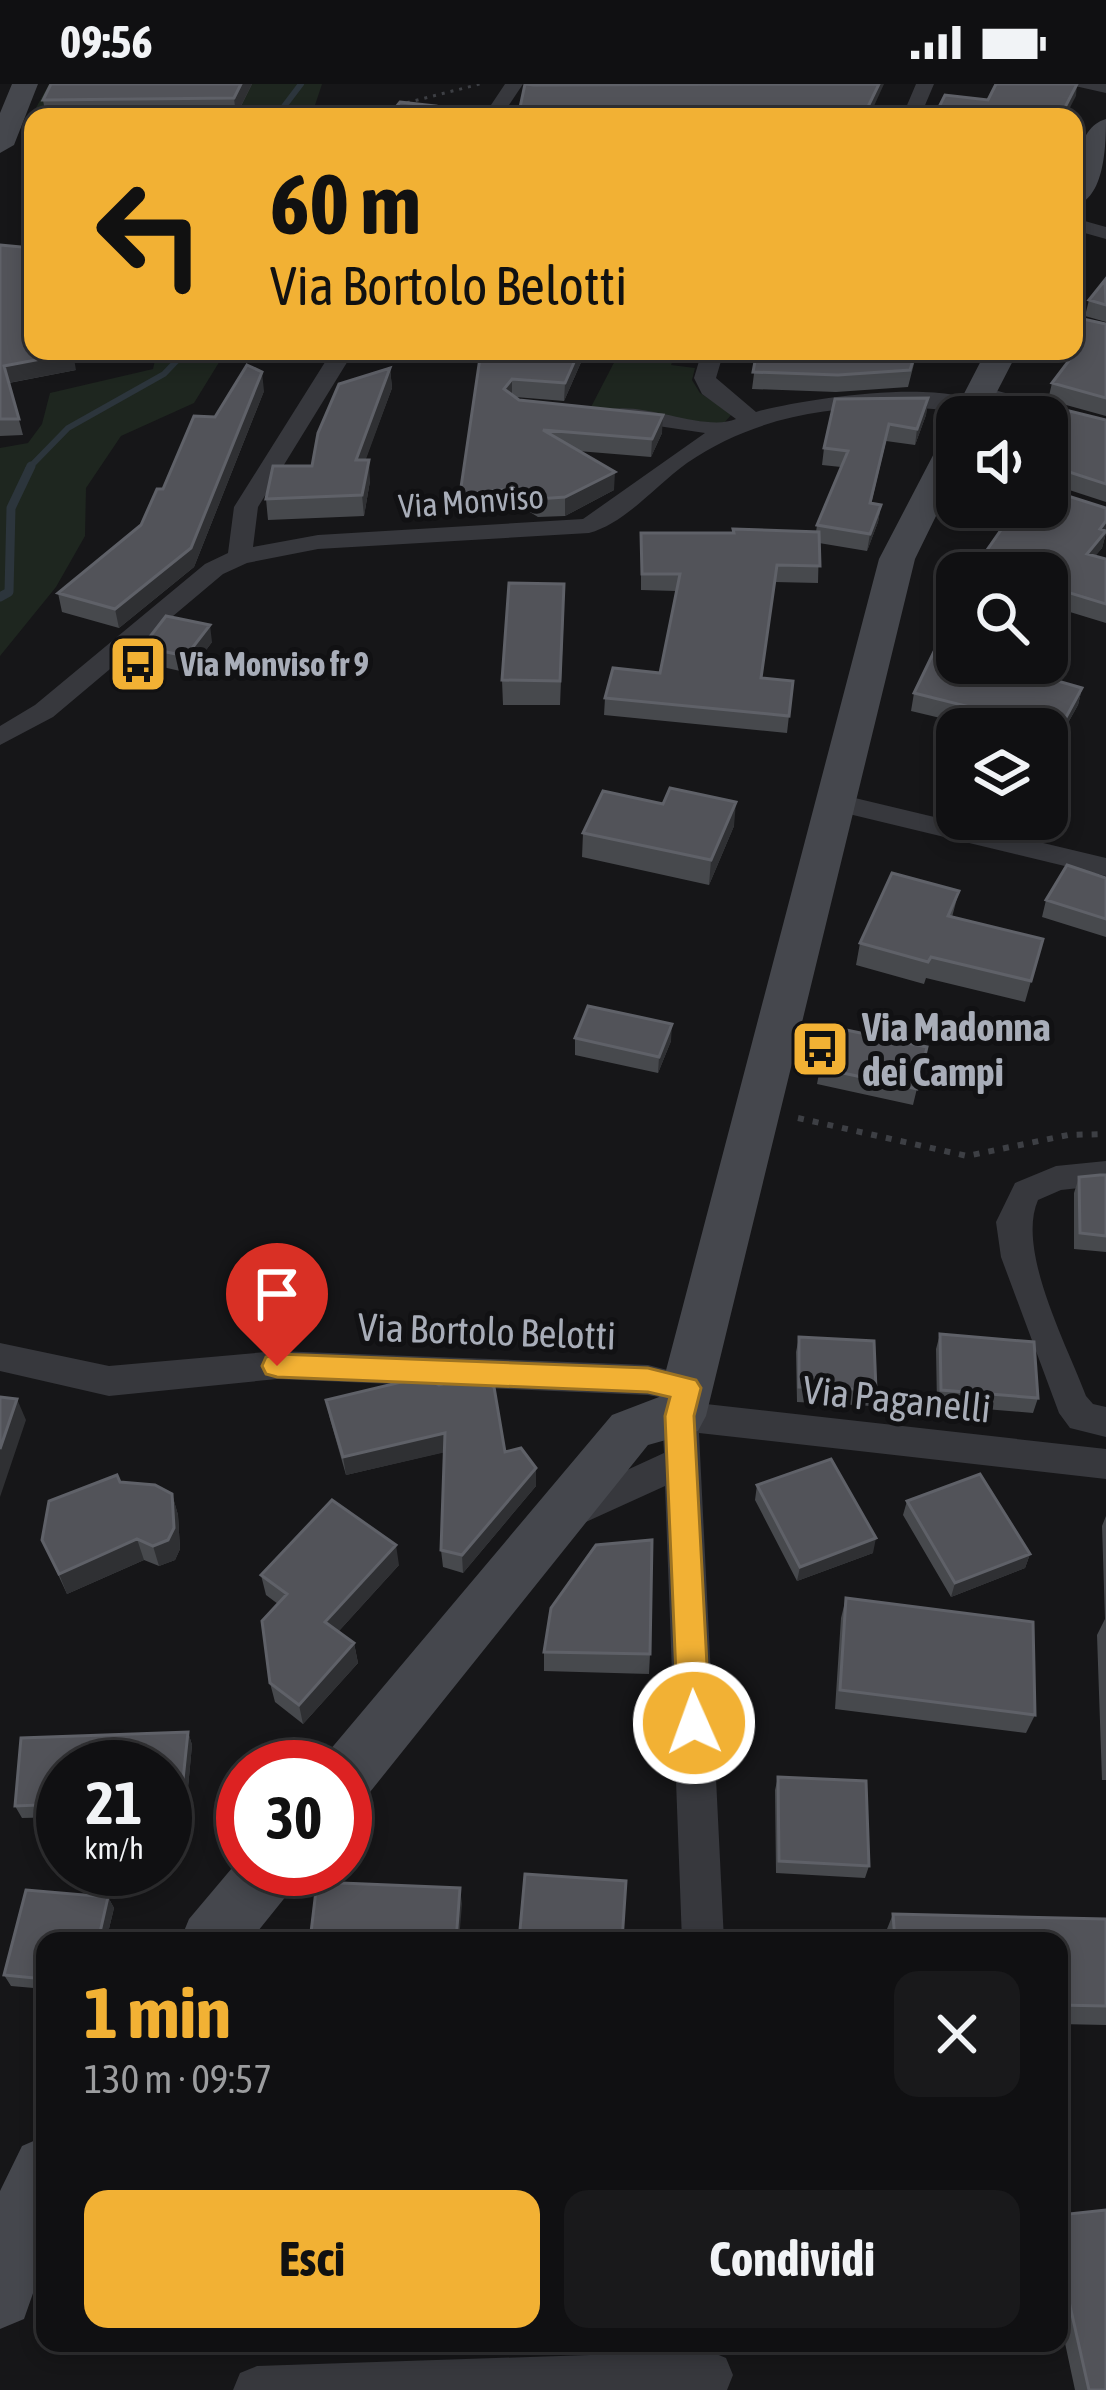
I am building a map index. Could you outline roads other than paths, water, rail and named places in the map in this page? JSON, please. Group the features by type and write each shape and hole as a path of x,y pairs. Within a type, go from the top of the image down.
{"street":[{"path":"0,145 25,84"},
{"path":"1075,84 1106,88"},
{"path":"1099,160 1106,128"},
{"path":"240,557 246,507 337,360"},
{"path":"710,360 704,377 710,389 753,421"},
{"path":"979,396 997,360"},
{"name":"Via Monviso","path":"0,736 44,711 214,569 240,557 318,542 589,526 683,455 753,421 809,405 868,397 936,402"},
{"path":"585,411 698,424 724,432"},
{"name":"Via Monviso","path":"1068,421 1106,428"},
{"path":"703,1932 683,1422 755,1108 897,560 936,488"},
{"path":"834,802 1106,867"},
{"path":"1106,1172 1056,1178 1026,1192 1012,1222 1018,1257 1071,1403 1082,1417 1106,1422"},
{"name":"Via Bortolo Belotti","path":"0,1357 109,1381 277,1366 648,1380 683,1422"},
{"path":"372,1744 630,1430 653,1420 683,1422"},
{"name":"Via Paganelli","path":"683,1422 1106,1464"},
{"path":"218,1932 248,1896"},
{"path":"0,2295 36,2186"},
{"path":"257,2390 710,2369"}],"waterway":[{"path":"283,108 301,84"},
{"path":"28,469 68,428 164,374 177,360"},
{"path":"0,597 9,592 11,508 31,466"}],"place":[{"name":"Via Monviso fr 9","path":"138,664"},
{"name":"Via Madonna dei Campi","path":"820,1049"}]}
